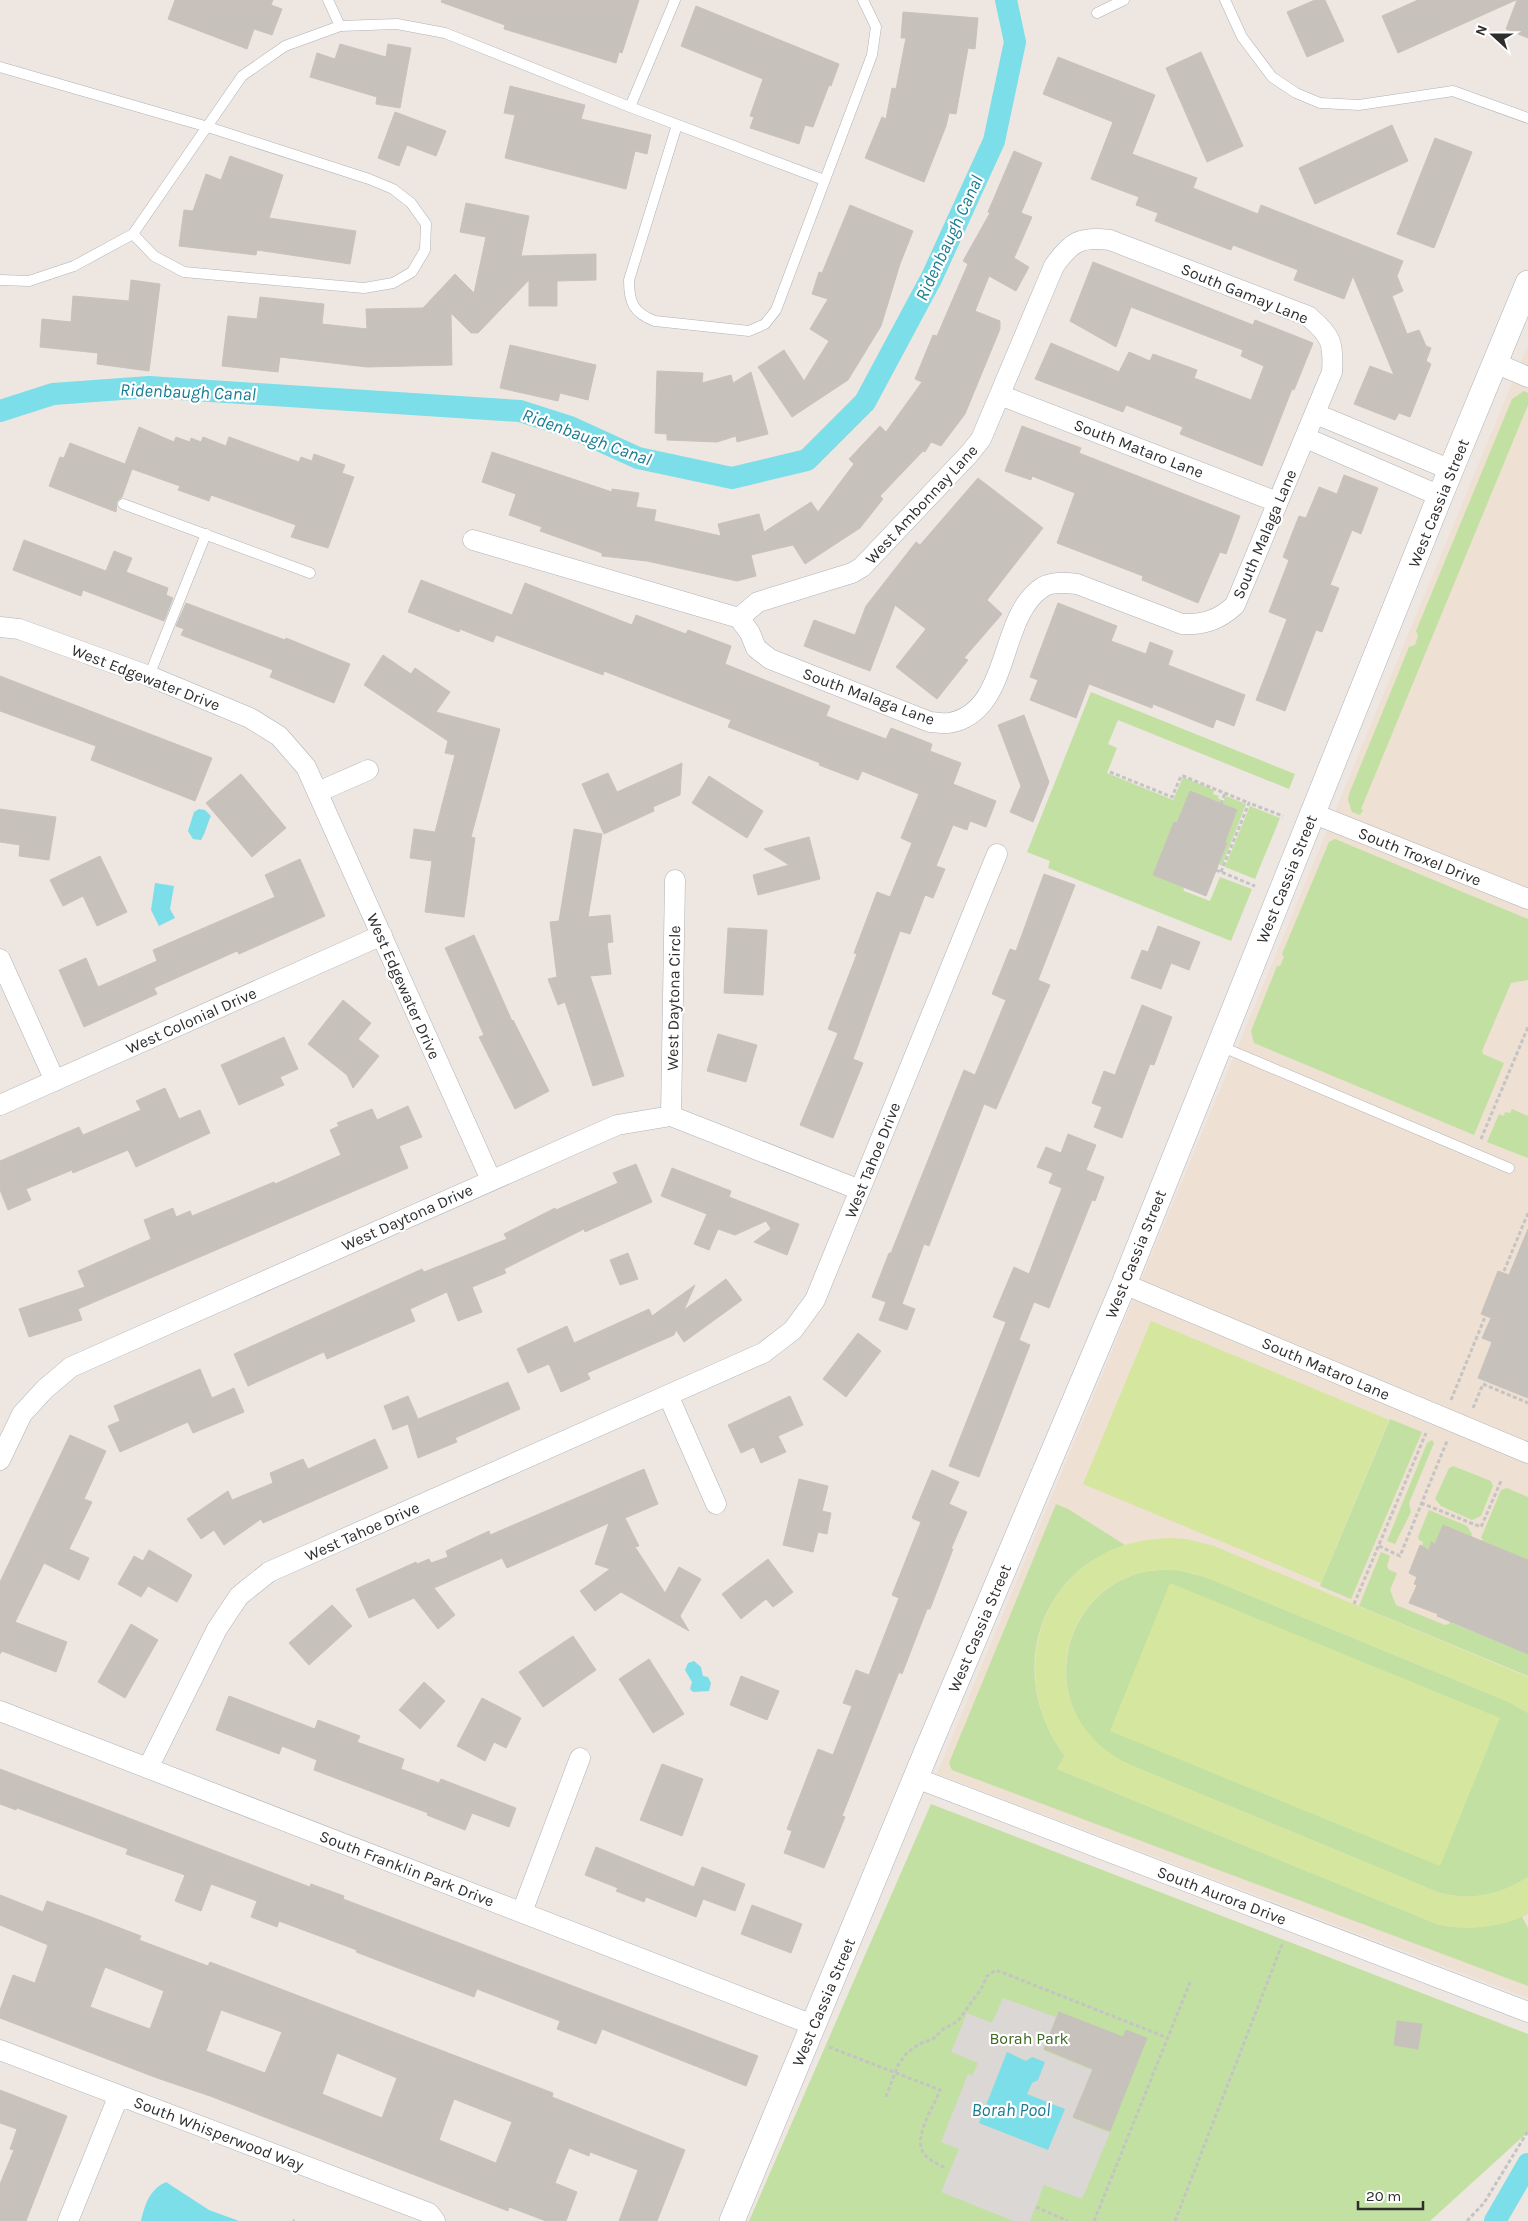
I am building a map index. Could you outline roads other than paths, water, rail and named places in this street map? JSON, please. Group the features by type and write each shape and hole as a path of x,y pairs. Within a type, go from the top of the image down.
{"street":[{"name":"South Gamay Lane","path":"1078,240 1095,238 1110,240 1308,316 1330,337 1334,353 1332,372 1316,414"},
{"name":"West Ambonnay Lane","path":"739,618 758,602 852,573 862,567 969,454 981,439 1054,266 1065,250 1078,240"},
{"name":"West Cassia Street","path":"732,2221 1124,1284 1440,496 1528,284"},
{"path":"1495,363 1528,377"},
{"name":"South Mataro Lane","path":"1000,395 1277,502"},
{"name":"South Malaga Lane","path":"739,618 750,633 756,648 770,659 930,722 948,723 966,718 980,707 990,692 1022,612 1031,598 1044,586 1061,582 1077,584 1182,624 1204,623 1224,615 1235,605 1277,502 1316,414"},
{"path":"1316,414 1451,470"},
{"path":"1306,438 1440,496"},
{"path":"473,540 739,618"},
{"name":"West Edgewater Drive","path":"0,627 19,629 149,676 250,718 279,736 306,767 318,792 491,1180"},
{"path":"318,792 368,770"},
{"name":"South Troxel Drive","path":"1312,813 1528,899"},
{"name":"West Tahoe Drive","path":"148,1768 217,1629 239,1596 269,1572 763,1353 793,1330 814,1300 997,854"},
{"name":"West Daytona Circle","path":"671,1116 675,880"},
{"name":"West Colonial Drive","path":"0,1105 382,935"},
{"path":"0,959 55,1081"},
{"path":"671,1116 860,1190"},
{"name":"West Daytona Drive","path":"0,1460 22,1414 71,1367 617,1125 671,1116"},
{"name":"South Mataro Lane","path":"1124,1284 1528,1452"},
{"path":"668,1395 716,1504"},
{"name":"South Franklin Park Drive","path":"0,1711 813,2025"},
{"path":"522,1912 580,1758"},
{"name":"South Aurora Drive","path":"916,1778 1528,2012"},
{"name":"South Whisperwood Way","path":"0,2050 429,2213 435,2221"},
{"path":"68,2221 118,2095"}],"lane":[{"path":"328,0 340,26"},
{"path":"630,107 675,0"},
{"path":"677,124 629,280 629,294 634,307 643,317 654,321 749,331 765,324 776,310 872,55 876,26 863,0"},
{"path":"1097,13 1124,0"},
{"path":"1225,0 1242,37 1272,77 1296,93 1320,103 1359,105 1453,91 1528,118"},
{"path":"0,280 29,281 74,266 133,234 242,76 285,46 340,26 397,24 445,33 630,107 824,180"},
{"path":"0,67 208,127 393,189 411,203 426,224 425,250 412,272 393,283 364,288 184,272 154,256 133,234"},
{"path":"123,504 310,573"},
{"path":"149,676 206,534"},
{"path":"1220,1046 1509,1168"}],"water":[{"path":"199,809 205,810 211,816 201,840 193,839 188,831 194,812"},
{"path":"155,883 174,886 170,909 175,918 159,926 151,910"},
{"path":"694,1661 701,1667 703,1676 708,1677 711,1683 709,1691 693,1692 690,1689 692,1682 685,1670 688,1663"},
{"name":"Borah Pool","path":"1007,2052 1026,2061 1032,2057 1045,2062 1038,2080 1032,2083 1027,2094 1065,2109 1048,2150 979,2123"},
{"path":"166,2182 209,2210 239,2221 141,2221 144,2209 152,2193"}],"waterway":[{"name":"Ridenbaugh Canal","path":"0,411 53,394 149,387 520,411 570,427 638,458 732,478 807,460 865,402 932,277 994,141 1015,42 1006,0"},
{"path":"1495,2221 1528,2164"}],"park label":[{"name":"Borah Park","path":"1029,2038"}]}
